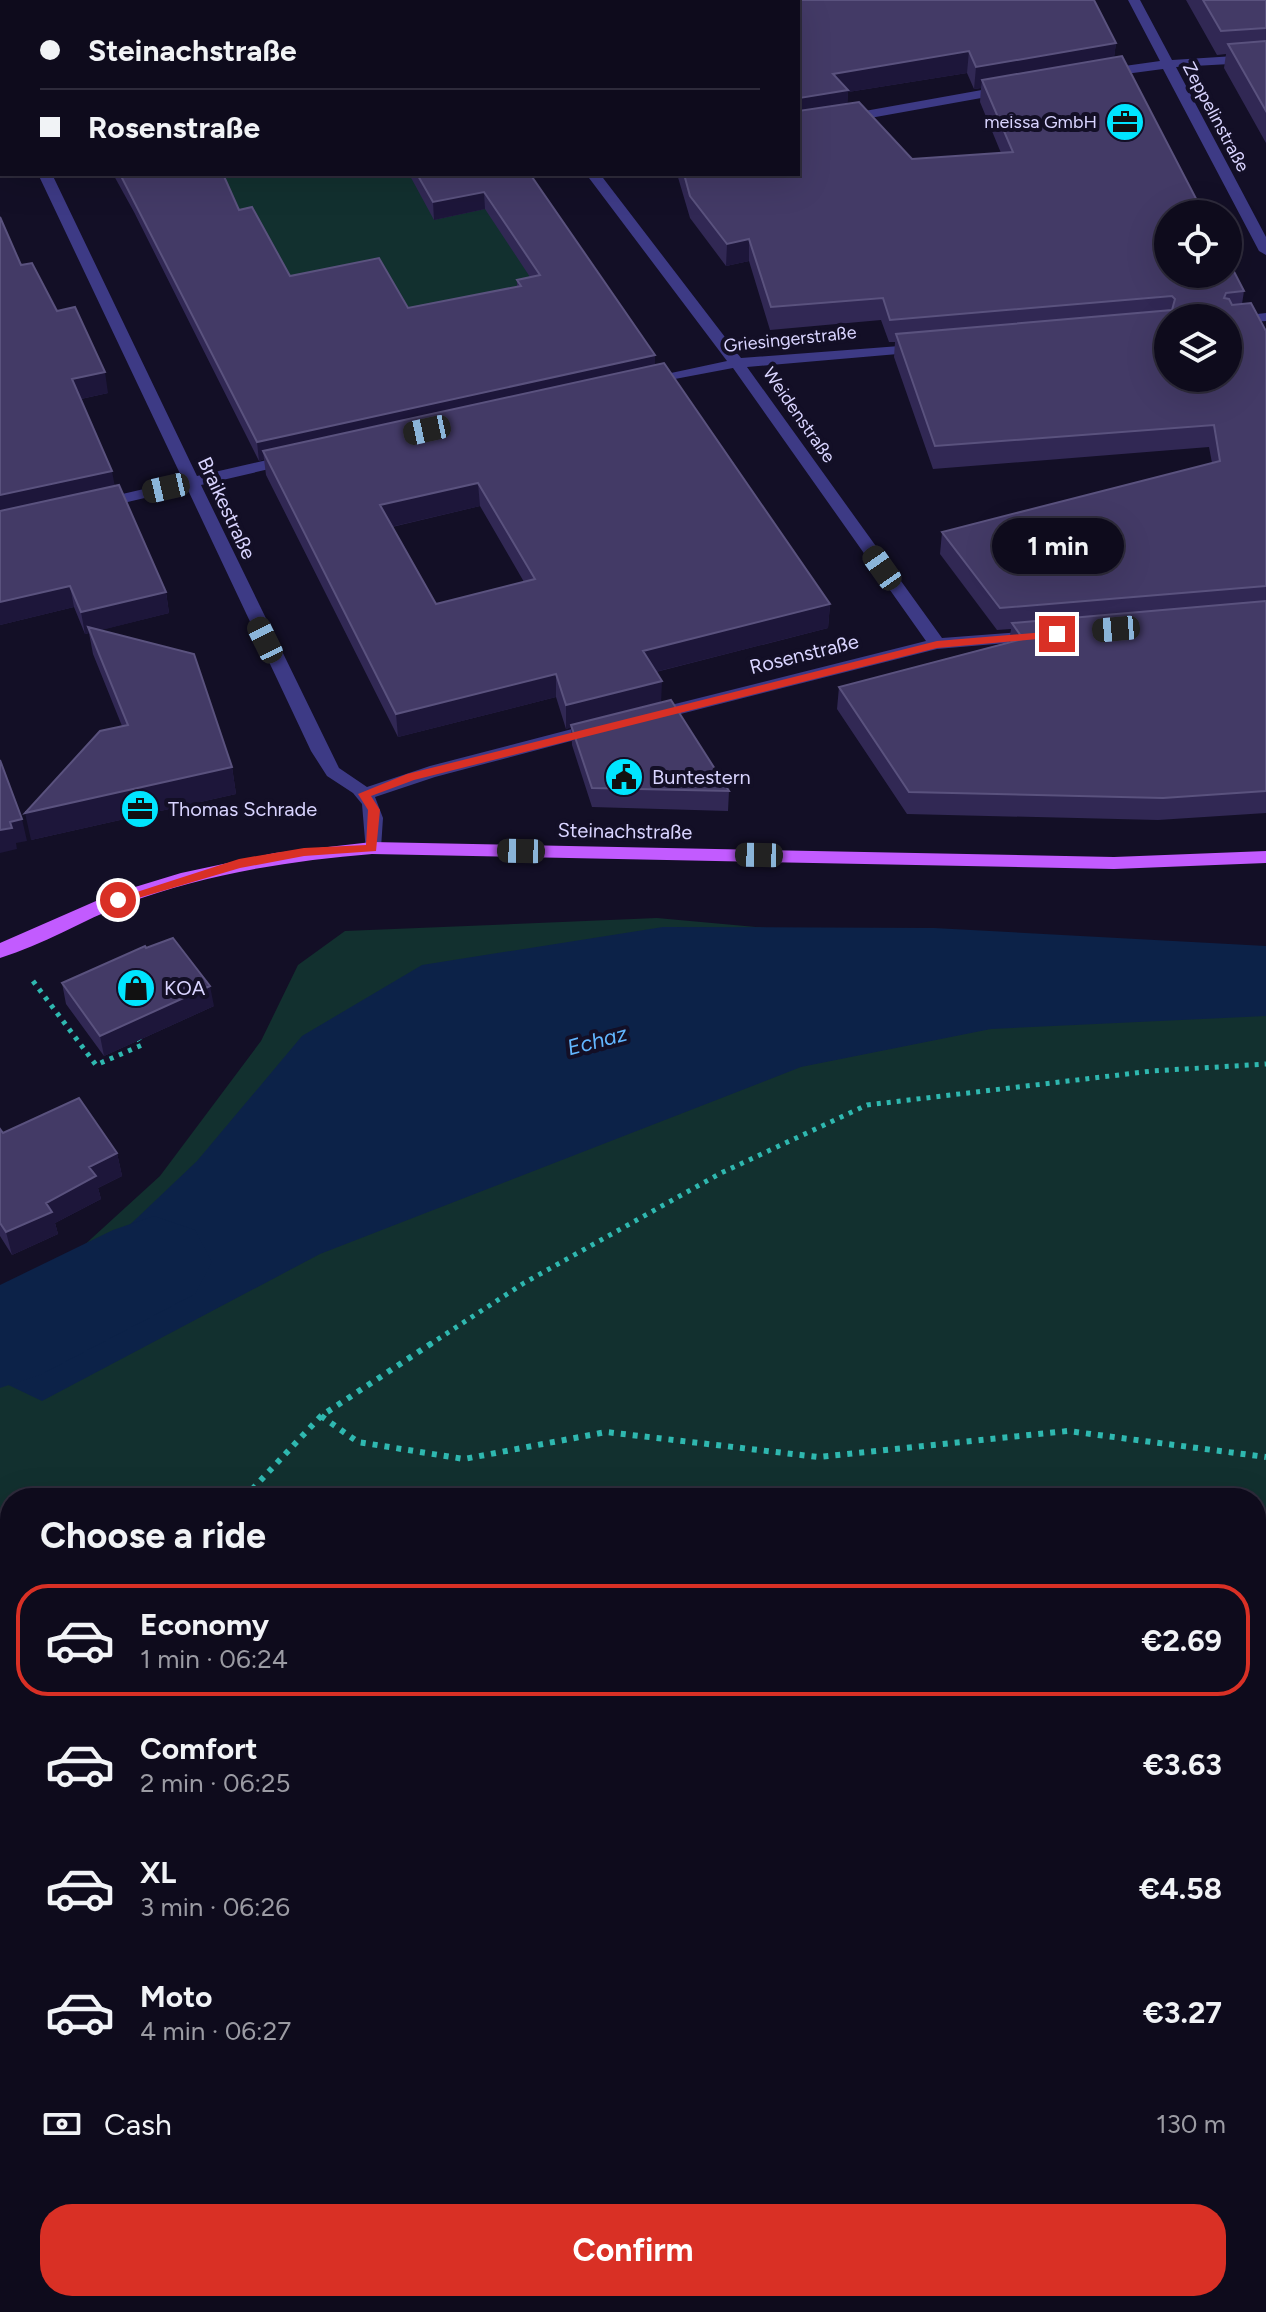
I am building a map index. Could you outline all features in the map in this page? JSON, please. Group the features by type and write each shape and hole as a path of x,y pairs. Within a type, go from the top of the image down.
{"main road":[{"name":"Steinachstraße","path":"0,951 118,900 239,864 304,852 372,848 1114,863 1266,857"}],"street":[{"name":"Zeppelinstraße","path":"1134,0 1266,251"},
{"path":"1089,76 1168,64 1266,58"},
{"path":"800,127 1016,88"},
{"name":"Braikestraße","path":"46,176 328,766 364,794"},
{"name":"Weidenstraße","path":"595,176 737,363 937,644"},
{"path":"1242,319 1266,317"},
{"name":"Griesingerstraße","path":"629,386 737,363 937,345"},
{"path":"80,508 307,456"},
{"name":"Rosenstraße","path":"364,794 421,774 937,644 1047,635"},
{"path":"364,794 374,810 372,848"}],"path":[{"path":"35,984 96,1065 142,1045 139,1040"},
{"path":"253,1488 321,1416 524,1283 721,1173 867,1105 1152,1071 1266,1064"},
{"path":"321,1416 358,1442 464,1459 606,1432 818,1457 1068,1431 1266,1457"}],"green space":[{"path":"157,176 494,176 562,286 471,365 211,276"},
{"path":"657,918 1097,958 1266,964 1266,1488 0,1488 0,1322 160,1176 261,1041 298,965 345,931"}],"water":[{"path":"663,927 934,928 1266,946 1266,1016 991,1029 801,1067 320,1254 42,1401 0,1381 0,1348 197,1161 302,1036 422,965"}],"building":[{"path":"800,0 1094,0 1116,43 976,67 969,51 833,74 848,90 800,98"},
{"path":"1203,0 1266,0 1266,28 1221,31"},
{"path":"1266,41 1266,111 1228,44"},
{"path":"1122,56 1197,200 1154,200 1154,288 1242,287 1244,291 1226,293 1224,298 1232,304 1174,304 1172,296 890,320 883,298 771,307 749,239 727,244 690,196 685,176 800,176 800,111 859,102 912,159 1013,152 982,80"},
{"path":"121,176 224,176 239,210 252,207 290,276 379,258 408,308 521,286 517,280 540,275 484,192 433,202 418,176 531,176 655,355 257,442"},
{"path":"0,217 21,265 32,263 57,311 75,307 105,372 72,379 112,471 0,495"},
{"path":"1251,303 1266,331 1266,586 1000,608 942,532 1220,461 1214,425 935,446 896,334 1154,312 1154,392 1242,392 1242,304"},
{"path":"664,363 830,604 643,651 662,681 566,705 556,674 396,714 263,451","holes":["478,483 535,579 436,604 380,505"]},
{"path":"119,485 166,592 81,612 70,586 0,602 0,511"},
{"path":"1266,601 1266,791 1163,798 909,792 839,687 1023,639 1012,623"},
{"path":"88,627 194,654 232,767 25,813 100,731 128,725"},
{"path":"671,700 729,791 592,788 571,725"},
{"path":"0,760 22,819 10,822 12,828 0,830"},
{"path":"173,938 210,986 100,1036 62,983 145,946"},
{"path":"79,1098 117,1153 89,1167 96,1176 46,1203 52,1212 6,1232 0,1223 0,1129 3,1133"}],"waterway":[{"name":"Echaz","path":"0,1340 154,1262"}],"place":[{"name":"meissa GmbH","path":"1125,122"},
{"name":"Buntestern","path":"624,777"},
{"name":"Thomas Schrade","path":"140,809"},
{"name":"KOA","path":"136,988"}],"route":[{"path":"118,900 239,864 304,852 372,848 374,810 364,794 411,777 937,644 1057,634"}]}
